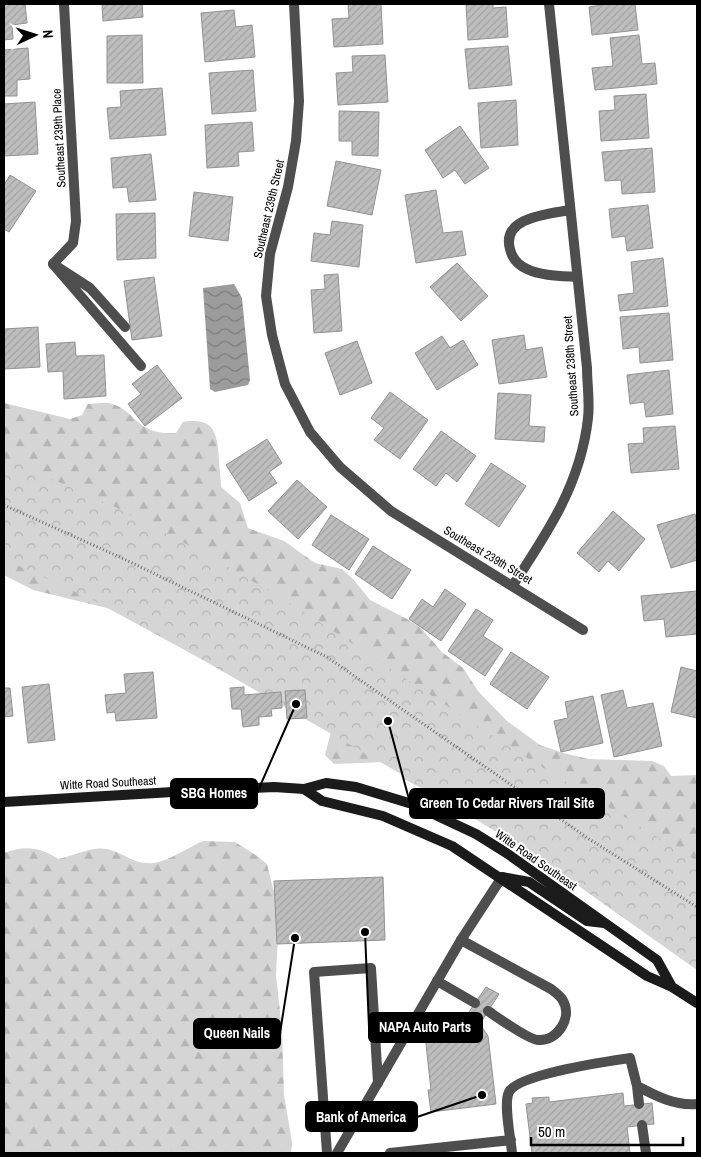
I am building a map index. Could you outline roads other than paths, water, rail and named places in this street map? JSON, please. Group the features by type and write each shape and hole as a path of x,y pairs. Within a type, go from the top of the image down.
{"street":[{"name":"Southeast 239th Place","path":"53,264 73,243 76,221 64,4"},
{"name":"Southeast 239th Street","path":"294,4 300,101 296,141 288,187 270,254 266,296 272,335 285,384 310,432 340,467 391,511 583,630"},
{"name":"Southeast 238th Street","path":"513,585 556,519 579,466 588,417 586,368 549,4"},
{"path":"570,210 533,217 516,225 510,235 509,247 514,259 527,270 577,277"},
{"path":"53,264 90,288 125,327"},
{"path":"53,264 141,366"},
{"name":"Witte Road Southeast","path":"4,802 247,789 304,789 326,783 356,787 391,797 434,813 508,854 657,960 672,987"},
{"name":"Witte Road Southeast","path":"304,789 322,801 384,816 452,846 502,877 647,976 672,987 697,1004"},
{"path":"336,1153 461,940 502,877 529,882 587,921 605,923"},
{"path":"461,940 551,989 563,1000 566,1015 560,1030 549,1040 536,1040 488,1011"},
{"path":"327,1153 314,972 371,968 378,1083"},
{"path":"438,981 475,1004"},
{"path":"512,1153 508,1103 509,1092 515,1083 568,1068 630,1058 639,1104"},
{"path":"637,1086 664,1099 683,1105 697,1104"},
{"path":"642,1125 646,1153"},
{"path":"390,1153 453,1150 511,1140"}],"water":[{"path":"234,284 242,298 250,380 248,385 215,392 210,389 203,288"}],"place":[{"name":"SBG Homes","path":"296,704"},
{"name":"Green To Cedar Rivers Trail Site","path":"388,721"},
{"name":"NAPA Auto Parts","path":"365,932"},
{"name":"Queen Nails","path":"295,938"},
{"name":"Bank of America","path":"482,1095"}]}
